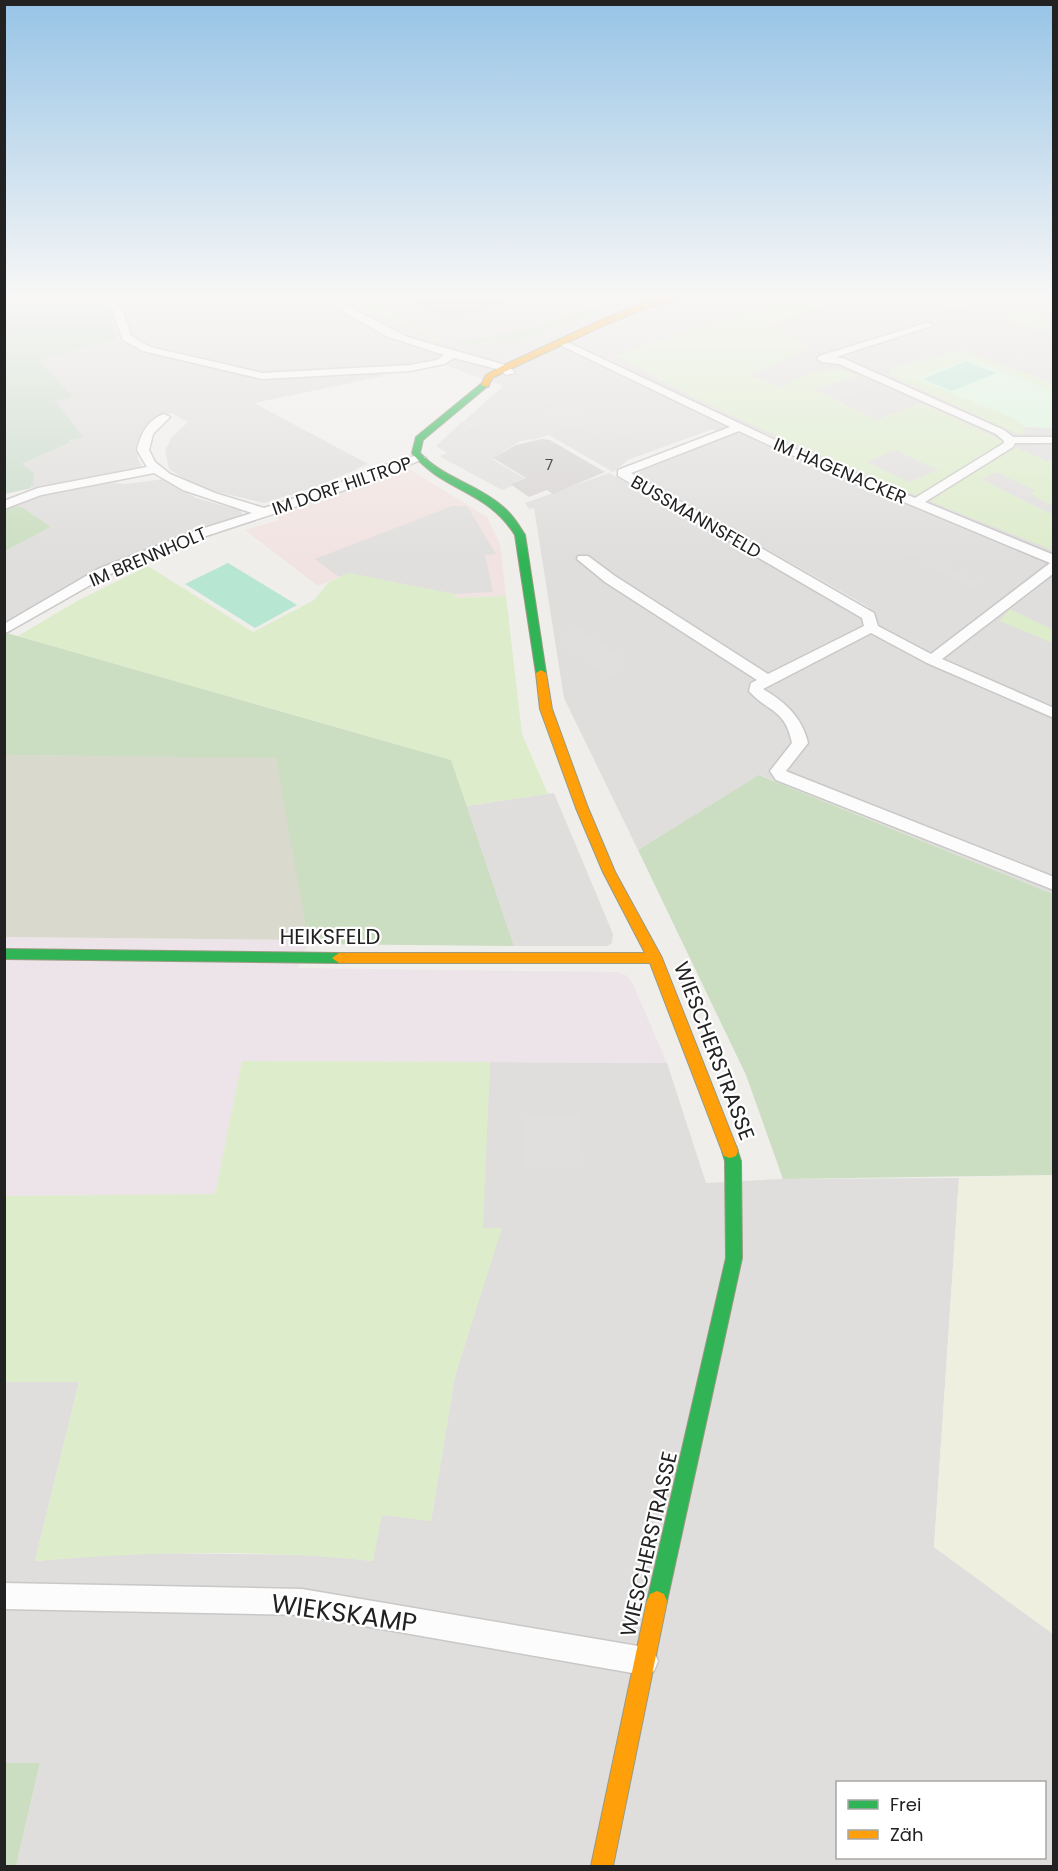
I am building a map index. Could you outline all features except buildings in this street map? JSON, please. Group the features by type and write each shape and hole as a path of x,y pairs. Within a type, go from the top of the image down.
{"main road":[{"path":"420,458 417,453 419,439 487,384"},
{"name":"WIESCHERSTRASSE","path":"420,458 433,469 499,506 515,524 520,535 546,709 582,808 609,872 655,958 727,1137 733,1161 734,1258 644,1661 602,1866"},
{"name":"HEIKSFELD","path":"4,954 247,958 655,958"}],"street":[{"name":"IM HAGENACKER","path":"647,384 739,427 1053,560"},
{"path":"893,384 1000,432 1010,440 1053,440"},
{"path":"4,505 38,492 156,469 143,446 147,434 164,417"},
{"name":"BUSSMANNSFELD","path":"739,427 622,473 869,616 871,628 932,660 1053,714"},
{"path":"915,503 1009,446 1010,440"},
{"name":"IM DORF HILTROP","path":"156,469 197,492 266,513 347,485 405,461 420,458"},
{"name":"IM BRENNHOLT","path":"4,630 103,572 199,534 266,513"},
{"path":"583,558 610,579 767,680"},
{"path":"932,660 1053,566"},
{"path":"871,628 756,686 756,691 789,715 798,729 800,743 778,771 782,776 1053,884"},
{"name":"WIEKSKAMP","path":"4,1596 302,1602 644,1661"}],"shaded area":[{"path":"61,384 344,384 254,403 368,464 319,486 264,503 197,487 169,469 165,450 172,437 188,422 171,413 155,419 138,449 138,459 142,467 134,472 32,488 22,464 71,442 54,401 72,396"},
{"path":"498,384 1053,384 1053,894 760,775 638,850 564,698 534,508 529,509 525,503 609,473 856,615 870,608 638,476 641,471 724,438 712,429 628,460 613,472 549,435 522,441 463,422 503,386"},
{"path":"830,384 876,385 836,400 813,389"},
{"path":"541,392 565,408 572,407 594,421 532,440 527,438 492,459 524,478 510,484 512,486 502,490 439,456 447,453 436,446 462,422 473,426 479,422 497,428 557,410 535,395"},
{"path":"616,415 642,429 608,442 582,428"},
{"path":"1045,442 1053,446 1053,458 1047,461 1020,449"},
{"path":"895,450 938,470 909,482 867,462"},
{"path":"406,467 487,517 500,544 506,596 455,598 455,594 349,573 318,586 245,530 279,520 274,514"},
{"path":"997,472 1036,491 1030,494 1053,506 1053,515 981,479"},
{"path":"165,479 196,498 240,510 243,515 84,578 5,625 5,551 51,527 16,506 34,495 106,482 124,484"},
{"path":"452,506 467,506 496,554 485,555 493,592 455,594 349,573 339,577 315,559"},
{"path":"908,545 979,582 975,589 905,552"},
{"path":"577,627 623,658 612,662 622,671 607,677 561,641 562,636"},
{"path":"5,755 276,757 310,940 5,937"},
{"path":"554,793 613,934 612,943 607,946 514,946 466,806"},
{"path":"4,937 310,940 298,968 618,972 627,976 632,982 667,1063 242,1061 215,1194 5,1196"},
{"path":"490,1062 667,1063 706,1183 783,1179 959,1178 934,1547 1053,1634 1053,1866 16,1866 40,1764 5,1763 5,1382 79,1382 35,1561 134,1553 317,1555 373,1561 381,1514 431,1521 455,1376 501,1228 482,1228"},
{"path":"525,1114 580,1114 583,1168 526,1168"}],"green space":[{"path":"5,384 61,384 73,397 55,401 83,437 69,440 71,442 22,464 34,473 33,485 30,486 32,488 5,494"},
{"path":"669,384 773,384 780,387 786,384 831,384 814,389 876,420 921,403 1047,461 1053,459 1053,550 831,460"},
{"path":"909,384 931,384 1015,419 1024,428 1026,434 1018,434"},
{"path":"930,384 1034,384 1053,392 1053,428 1024,427 1015,419"},
{"path":"936,384 968,384 952,391"},
{"path":"1034,384 1053,384 1053,392"},
{"path":"5,502 23,508 51,527 5,551"},
{"path":"228,563 297,605 255,628 185,584"},
{"path":"148,566 253,632 314,600 329,582 349,573 455,594 455,598 506,596 522,734 548,794 466,806 451,760 18,636 77,601"},
{"path":"1010,609 1053,630 1053,643 1000,621"},
{"path":"4,634 451,760 514,946 309,944 276,758 5,755"},
{"path":"759,775 1053,894 1053,1175 783,1179 746,1075 638,850"},
{"path":"242,1061 490,1062 483,1228 502,1228 455,1376 431,1521 382,1515 373,1561 289,1555 204,1553 35,1561 79,1382 5,1382 5,1196 215,1194"},
{"path":"1053,1175 1053,1634 934,1547 959,1178"},
{"path":"5,1763 40,1763 16,1866 5,1866"}],"traffic: fast":[{"path":"485,385 419,439 416,453 440,475 497,506 510,519 520,535 541,673"},
{"path":"4,954 339,958"},
{"path":"657,1601 734,1258 733,1161 730,1151"}],"traffic: slow":[{"path":"541,673 546,709 582,808 609,872 655,958 730,1151"},
{"path":"339,958 655,958"},
{"path":"602,1866 657,1601"}]}
